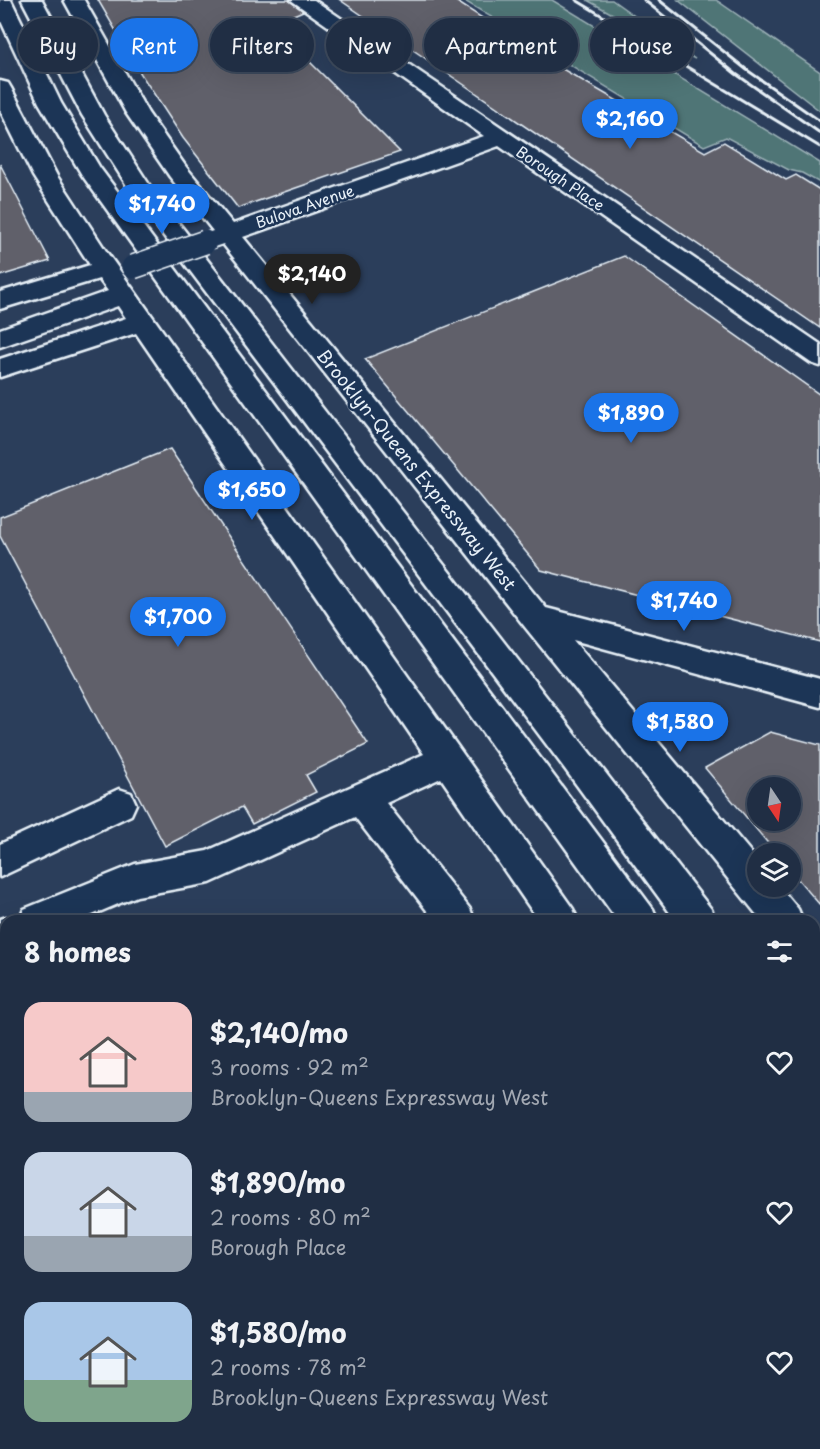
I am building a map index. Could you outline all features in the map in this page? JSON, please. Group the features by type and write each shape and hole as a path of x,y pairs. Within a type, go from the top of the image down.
{"main road":[{"path":"1,0 50,103 95,178 636,915"},
{"path":"32,0 93,115 141,190 577,759 694,915"},
{"name":"Brooklyn-Queens Expressway West","path":"74,0 137,113 178,172 216,238 536,618 780,915"},
{"name":"Borough Place","path":"300,0 820,357"},
{"path":"0,88 45,176 118,277 142,322 556,915"},
{"name":"Bulova Avenue","path":"118,277 216,238 501,138"},
{"path":"0,301 118,277"},
{"path":"0,338 118,277"},
{"path":"0,368 142,322"},
{"path":"536,618 820,693"},
{"path":"51,915 135,880 210,867 447,759"},
{"path":"577,759 707,915"},
{"path":"361,798 452,915"},
{"path":"0,861 119,804"}],"green space":[{"path":"463,0 552,0 590,23 590,72 670,72 820,163 820,183 802,173 789,170 726,137 704,146 578,70 578,18 493,18"},
{"path":"587,0 612,0 637,18 620,18"},
{"path":"678,0 716,0 820,72 820,111"}],"building":[{"path":"98,0 289,0 303,11 286,18 210,18 210,72 314,72 314,66 400,152 238,208 183,138 140,72 198,72 198,18 110,18 110,21"},
{"path":"340,0 454,0 482,18 424,18 424,57 412,49 412,18 366,18"},
{"path":"445,72 568,72 705,152 724,142 786,180 796,175 820,190 820,328"},
{"path":"0,164 50,261 0,276"},
{"path":"624,256 820,395 820,642 541,570 365,359"},
{"path":"170,449 368,744 306,775 316,792 252,824 242,807 165,846 0,536 0,517"},
{"path":"770,732 820,745 820,905 801,883 801,843 768,843 758,831 801,831 801,777 747,777 747,818 705,768"}],"railway":[{"path":"576,0 820,147"},
{"path":"644,0 736,74 820,133"},
{"path":"659,0 747,70 820,121"}]}
